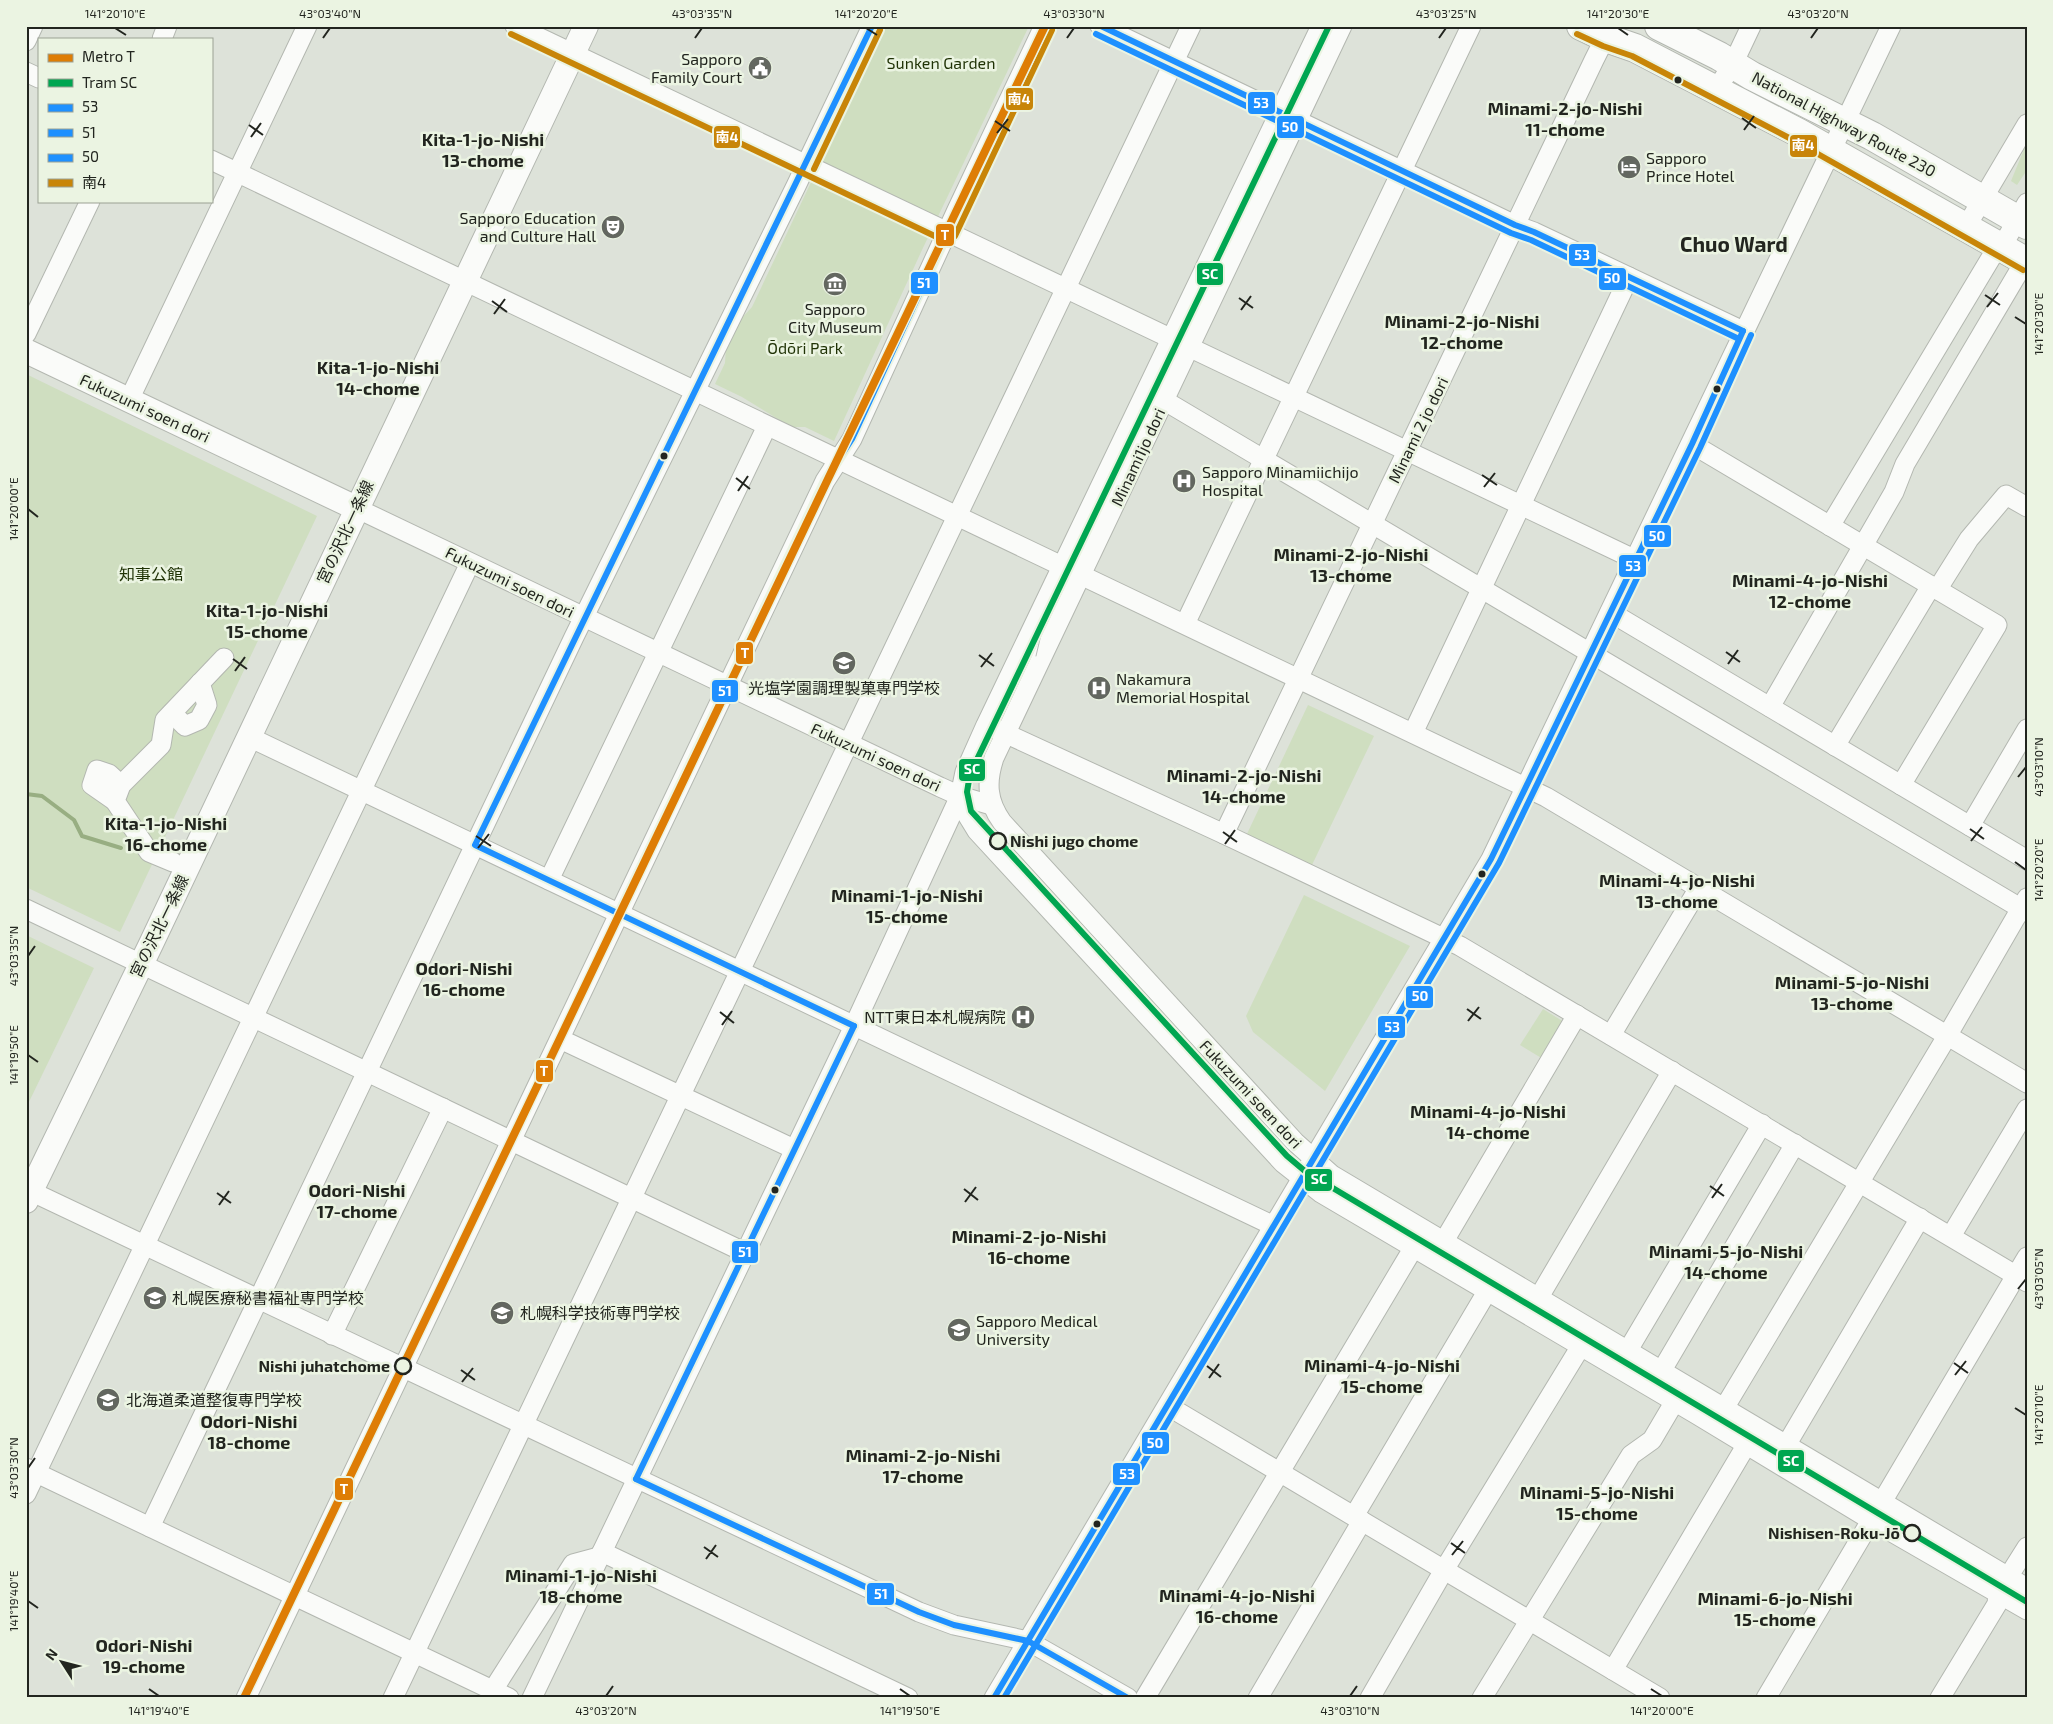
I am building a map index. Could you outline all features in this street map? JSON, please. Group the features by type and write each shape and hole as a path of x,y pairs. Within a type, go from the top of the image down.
{"highway":[{"name":"National Highway Route 230","path":"1581,26 1608,32 1635,48 1831,150 2026,262"},
{"name":"National Highway Route 230","path":"1658,26 1752,76 1845,122 1983,198 2024,216"}],"main road":[{"name":"宮の沢北一条線","path":"28,1193 250,737 356,508 586,26"},
{"name":"Fukuzumi soen dori","path":"26,351 356,508"}],"street":[{"path":"26,41 33,26"},
{"path":"162,38 168,26"},
{"path":"129,400 307,26"},
{"path":"515,26 1636,560"},
{"path":"150,1527 584,617 806,165 872,26"},
{"path":"246,1698 825,481 852,439 1044,26"},
{"path":"1100,26 1515,225 1534,232 1744,332"},
{"path":"393,1698 1191,26"},
{"name":"Minami1jo dori","path":"532,1698 744,1252 854,1026 960,796 965,772 986,725 1321,26"},
{"name":"Minami1jo dori","path":"988,781 994,758 1342,26"},
{"path":"1185,624 1471,26"},
{"path":"1716,90 1732,64 1751,26"},
{"path":"994,1698 1491,859 1692,444 1891,26"},
{"name":"Minami 2 jo dori","path":"1224,834 1608,32"},
{"path":"26,72 38,78"},
{"path":"1966,227 2027,124"},
{"path":"212,160 1526,787 2027,1083"},
{"path":"26,334 90,202"},
{"path":"1830,526 2000,247 2024,216"},
{"path":"1770,707 1894,492 1905,464 2026,262"},
{"path":"1413,733 1629,277"},
{"path":"1147,390 1482,589 2025,906 1719,1417"},
{"path":"549,880 767,426"},
{"path":"1692,444 1997,625 1901,785"},
{"path":"1835,746 1934,588 1969,539 2006,495 2027,507"},
{"name":"Fukuzumi soen dori","path":"356,508 960,796 966,813 977,831 1284,1163 1321,1194 1414,1247 1438,1250 1533,1306 1627,1351 1661,1372 1719,1417 1747,1444 1871,1520 2003,1585 2027,1588"},
{"path":"26,1494 31,1470 144,1245 470,563"},
{"path":"1610,612 2027,860"},
{"path":"172,862 149,852 118,793 161,745 165,720 172,713 185,726 199,720 207,705 200,683 224,658"},
{"path":"986,725 1224,834 1444,938 1762,1124 2021,1279"},
{"path":"1970,826 2027,729"},
{"path":"250,737 1274,1226"},
{"path":"960,796 984,786 988,781"},
{"name":"Fukuzumi soen dori","path":"988,781 991,805 1002,822 1295,1142 1332,1175 1438,1250 1488,1290 1533,1306 1581,1346 1675,1401 1788,1446 1882,1502 2003,1585 2027,1610"},
{"path":"960,796 991,805"},
{"path":"1611,1035 1699,888"},
{"path":"26,909 744,1252"},
{"path":"1438,1250 1577,1015"},
{"path":"560,1039 794,1149"},
{"path":"1533,1306 1672,1071"},
{"path":"332,1335 443,1108"},
{"path":"1951,1236 2027,1109"},
{"path":"1617,1368 1762,1124"},
{"path":"1652,1388 1795,1144"},
{"path":"28,1193 144,1245 919,1612 954,1624 1028,1641 1128,1698"},
{"path":"1778,1463 1788,1446 1790,1437 1920,1218"},
{"path":"1145,1698 1414,1247"},
{"path":"1766,1698 1871,1520 2021,1279 2027,1257"},
{"path":"1258,1698 1488,1290"},
{"path":"1370,1698 1444,1570 1581,1346"},
{"path":"1482,1698 1631,1455 1652,1440 1675,1401"},
{"path":"1168,1406 1660,1698"},
{"path":"1614,1670 1747,1444"},
{"path":"31,1470 414,1653 490,1693 573,1564 600,1554 885,1693 908,1698"},
{"path":"1940,1698 1996,1604 2003,1585 2027,1547"}],"green space":[{"name":"Ōdōri Park","path":"885,26 1029,26 922,250 834,441 805,427 791,427 742,397 715,384 725,363 726,347 739,321 752,307"},
{"path":"2027,142 2027,170 2017,185 2011,181"},
{"name":"知事公館","path":"26,374 317,516 120,932 26,887"},
{"path":"1308,705 1374,736 1311,867 1246,836"},
{"path":"1304,895 1410,946 1325,1091 1253,1032 1246,1016"},
{"path":"26,935 94,968 26,1108"},
{"path":"1543,1009 1564,1022 1543,1059 1520,1045"}],"waterway":[{"path":"26,794 42,796 74,820 82,836 121,848"}],"tram line":[{"name":"SC","path":"1329,26 970,774 967,792 971,811 1287,1156 1306,1172 2027,1602"},
{"path":"1036,656 1043,626"},
{"path":"1044,891 1064,904"}],"metro line":[{"name":"T","path":"244,1698 1045,26"}],"transit line":[{"name":"51","path":"854,1026 475,845 872,26"},
{"name":"51","path":"619,913 825,481 852,439 1044,26"},
{"name":"53","path":"1101,26 1515,225 1534,232 1743,331"},
{"name":"南4","path":"814,169 880,30"},
{"name":"南4","path":"955,236 1052,30"},
{"name":"南4","path":"511,34 943,240"},
{"name":"50","path":"1096,34 1511,233 1531,240 1739,339"},
{"name":"南4","path":"1577,34 1632,56 1795,141 2023,270"},
{"name":"53","path":"994,1698 1491,859 1692,444 1743,331"},
{"name":"50","path":"1004,1698 1499,863 1700,448 1751,335"},
{"name":"51","path":"636,1479 854,1026"},
{"name":"51","path":"636,1479 919,1612 954,1625 1028,1641 1128,1698"}],"place":[{"name":"Sapporo Family Court","path":"760,68"},
{"name":"Sapporo Prince Hotel","path":"1629,167"},
{"name":"Sapporo Education and Culture Hall","path":"613,227"},
{"name":"Sapporo City Museum","path":"835,284"},
{"name":"Sapporo Minamiichijo Hospital","path":"1184,481"},
{"name":"光塩学園調理製菓専門学校","path":"844,663"},
{"name":"Nakamura Memorial Hospital","path":"1099,688"},
{"name":"Nishi jugo chome","path":"998,841"},
{"name":"NTT東日本札幌病院","path":"1023,1017"},
{"name":"札幌医療秘書福祉専門学校","path":"155,1298"},
{"name":"札幌科学技術専門学校","path":"502,1313"},
{"name":"Sapporo Medical University","path":"959,1330"},
{"name":"Nishi juhatchome","path":"403,1366"},
{"name":"北海道柔道整復専門学校","path":"108,1400"},
{"name":"Nishisen-Roku-Jō","path":"1912,1533"}],"district":[{"name":"Minami-2-jo-Nishi 11-chome","path":"1565,119"},
{"name":"Kita-1-jo-Nishi 13-chome","path":"483,150"},
{"name":"Chuo Ward","path":"1734,245"},
{"name":"Minami-2-jo-Nishi 12-chome","path":"1462,332"},
{"name":"Kita-1-jo-Nishi 14-chome","path":"378,378"},
{"name":"Minami-2-jo-Nishi 13-chome","path":"1351,565"},
{"name":"Minami-4-jo-Nishi 12-chome","path":"1810,591"},
{"name":"Kita-1-jo-Nishi 15-chome","path":"267,621"},
{"name":"Minami-2-jo-Nishi 14-chome","path":"1244,786"},
{"name":"Kita-1-jo-Nishi 16-chome","path":"166,834"},
{"name":"Minami-4-jo-Nishi 13-chome","path":"1677,891"},
{"name":"Minami-1-jo-Nishi 15-chome","path":"907,906"},
{"name":"Odori-Nishi 16-chome","path":"464,980"},
{"name":"Minami-5-jo-Nishi 13-chome","path":"1852,993"},
{"name":"Minami-4-jo-Nishi 14-chome","path":"1488,1122"},
{"name":"Odori-Nishi 17-chome","path":"357,1201"},
{"name":"Minami-2-jo-Nishi 16-chome","path":"1029,1247"},
{"name":"Minami-5-jo-Nishi 14-chome","path":"1726,1262"},
{"name":"Minami-4-jo-Nishi 15-chome","path":"1382,1376"},
{"name":"Odori-Nishi 18-chome","path":"249,1432"},
{"name":"Minami-2-jo-Nishi 17-chome","path":"923,1466"},
{"name":"Minami-5-jo-Nishi 15-chome","path":"1597,1504"},
{"name":"Minami-1-jo-Nishi 18-chome","path":"581,1586"},
{"name":"Minami-4-jo-Nishi 16-chome","path":"1237,1606"},
{"name":"Minami-6-jo-Nishi 15-chome","path":"1775,1609"},
{"name":"Odori-Nishi 19-chome","path":"144,1656"}],"park label":[{"name":"Sunken Garden","path":"941,63"}]}
